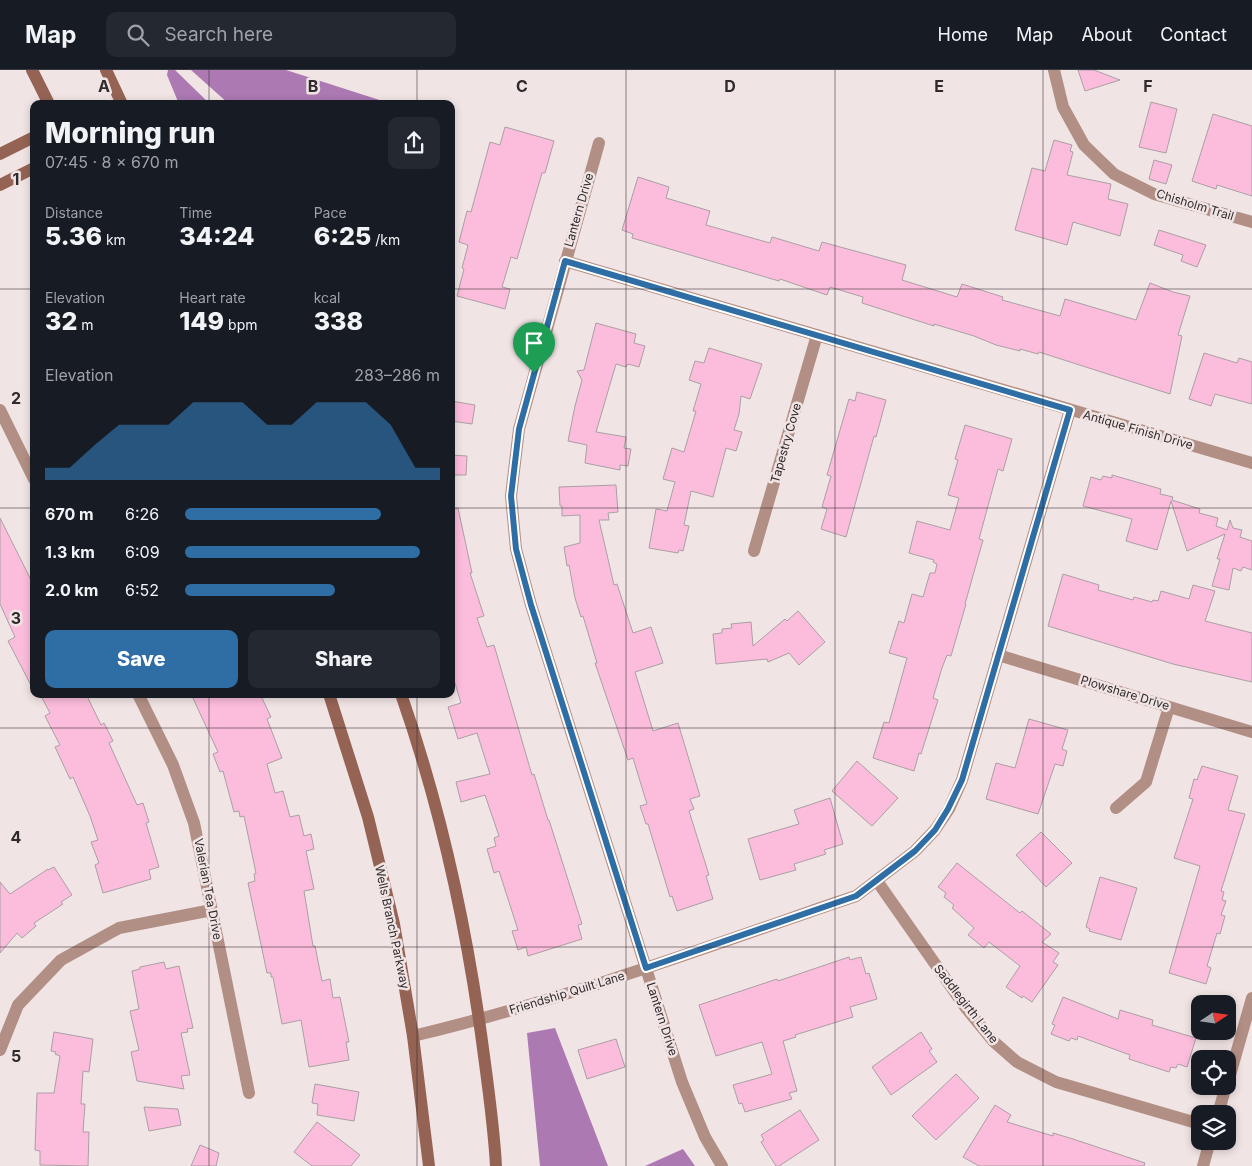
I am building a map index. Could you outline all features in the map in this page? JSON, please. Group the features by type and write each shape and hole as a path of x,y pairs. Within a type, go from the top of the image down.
{"main road":[{"path":"32,70 47,100"},
{"path":"106,70 120,100"},
{"path":"0,154 30,139"},
{"path":"0,185 30,170"},
{"name":"Wells Branch Parkway","path":"330,698 370,826 394,924 414,1036 430,1166"},
{"path":"401,698 415,735 450,860 469,953 480,1020 494,1130 496,1166"}],"street":[{"name":"Chisholm Trail","path":"1054,70 1063,107 1084,145 1114,174 1154,194 1252,222"},
{"name":"Lantern Drive","path":"599,143 519,429 511,496 516,549 531,605 682,1082 705,1137 722,1166"},
{"name":"Antique Finish Drive","path":"565,261 1252,463"},
{"name":"Tapestry Cove","path":"754,551 817,335"},
{"path":"0,410 30,471"},
{"name":"Friendship Quilt Lane","path":"414,1036 480,1020 646,968 856,896 915,851 935,830 962,780 1070,410"},
{"name":"Plowshare Drive","path":"998,655 1252,732"},
{"name":"Valerian Tea Drive","path":"140,698 173,765 194,823 249,1093"},
{"path":"1116,808 1146,782 1169,707"},
{"name":"Saddlegirth Lane","path":"877,881 966,1008 993,1041 1017,1062 1056,1082 1191,1121"},
{"path":"0,1050 18,1005 62,960 119,928 212,910"},
{"path":"1236,1054 1252,998"},
{"path":"1203,1166 1207,1150"}],"shaded area":[{"path":"168,70 175,70 206,100 177,100 167,75"},
{"path":"191,70 286,70 380,100 225,100"},
{"path":"555,1028 608,1166 540,1166 527,1033"},
{"path":"683,1149 695,1166 645,1166"}],"building":[{"path":"1078,70 1094,70 1120,80 1085,91"},
{"path":"1151,102 1177,109 1166,153 1139,147"},
{"path":"1213,114 1252,126 1252,196 1217,185 1216,189 1192,181"},
{"path":"505,127 554,141 545,173 542,173 517,259 511,257 502,287 510,289 505,309 457,296 468,245 459,242 467,211 471,212 490,142 500,145"},
{"path":"1054,140 1072,145 1070,151 1073,152 1067,175 1111,184 1108,199 1128,204 1120,236 1073,222 1067,245 1015,230 1032,168 1045,171"},
{"path":"1154,160 1172,165 1166,184 1149,179"},
{"path":"638,177 669,187 666,198 710,211 706,225 770,243 772,237 819,251 822,242 906,265 902,280 957,297 962,284 1003,297 1002,300 1060,316 1065,299 1136,320 1150,283 1190,296 1178,335 1182,336 1170,394 1039,352 1038,354 1020,349 1020,351 934,324 934,326 862,303 863,297 830,287 827,295 780,279 779,281 632,238 633,234 622,230"},
{"path":"1159,230 1206,245 1197,267 1181,261 1183,255 1154,245"},
{"path":"596,323 636,334 634,343 645,346 639,367 628,364 626,367 616,364 596,432 626,437 624,448 631,449 628,466 620,465 620,470 585,463 587,445 568,441 582,380 577,371 584,370"},
{"path":"709,348 762,364 750,399 741,396 739,414 734,430 742,432 736,451 726,448 713,497 691,491 684,525 689,526 683,551 679,550 678,553 649,548 656,509 667,511 675,482 663,479 672,448 684,452 696,411 693,411 701,384 689,380 695,361 704,363"},
{"path":"1204,353 1237,363 1239,358 1252,362 1252,404 1215,394 1211,406 1189,399"},
{"path":"857,392 886,400 846,537 821,529 827,509 822,507 831,476 827,475 849,399 855,401"},
{"path":"455,402 475,405 472,424 455,422"},
{"path":"965,425 1012,439 1003,471 998,469 979,539 983,540 966,604 951,656 947,655 942,668 933,698 938,700 914,771 873,758 884,722 889,723 907,658 889,653 899,621 904,623 912,594 923,597 930,573 935,573 937,564 933,562 934,560 909,553 917,521 950,530 959,498 948,495 958,460 955,459"},
{"path":"455,455 467,456 466,475 455,475"},
{"path":"1112,475 1161,489 1160,494 1173,497 1172,500 1200,509 1199,513 1218,518 1216,526 1227,530 1230,520 1233,528 1242,530 1240,537 1252,541 1252,570 1243,567 1241,571 1233,568 1229,590 1212,586 1220,559 1217,559 1225,534 1187,551 1171,501 1157,550 1126,541 1132,519 1083,506 1091,477 1101,480 1103,476 1112,478"},
{"path":"616,485 618,512 608,513 609,520 599,520 614,585 617,584 633,633 651,627 663,663 635,672 653,731 678,723 700,796 690,799 694,809 689,811 709,875 706,876 713,899 677,911 672,896 670,897 648,824 646,824 640,806 647,804 633,758 628,760 595,663 597,663 583,616 581,617 575,598 564,547 580,543 580,515 562,516 559,487"},
{"path":"455,508 458,508 472,573 470,573 484,616 477,618 487,647 494,645 532,775 534,774 582,924 578,925 582,939 528,956 526,947 518,950 512,931 518,930 499,871 494,873 487,849 496,846 494,838 499,836 485,795 461,802 456,782 490,774 477,733 458,739 448,707 461,703 455,683"},
{"path":"0,518 30,578 30,683 8,641 15,637 0,604"},
{"path":"1063,574 1099,585 1098,590 1133,600 1134,597 1152,602 1153,600 1158,601 1161,591 1189,599 1193,585 1215,591 1205,621 1252,633 1252,682 1173,664 1048,626"},
{"path":"798,611 825,642 799,665 789,653 768,662 767,659 716,664 713,634 722,633 722,629 732,628 731,624 751,622 753,646 785,619 787,621"},
{"path":"42,698 88,698 101,725 104,723 113,741 109,743 137,805 143,803 149,822 146,823 159,867 149,870 151,879 103,893 95,865 99,863 91,842 98,840 73,777 70,779 55,747 60,745 45,716 50,713"},
{"path":"193,698 262,698 271,717 267,719 282,758 267,764 275,793 283,791 290,817 299,815 304,836 311,834 314,849 306,851 314,889 304,891 313,946 315,946 322,981 330,979 333,998 340,997 349,1042 346,1042 349,1060 309,1067 301,1020 282,1024 273,977 271,977 271,973 267,973 248,883 255,881 254,874 256,873 244,816 240,817 239,811 234,812 223,771 220,772 213,754 218,752"},
{"path":"1029,719 1068,730 1062,749 1067,751 1063,766 1055,764 1038,814 986,799 996,763 1015,768"},
{"path":"857,761 898,798 872,826 832,791"},
{"path":"1202,766 1238,776 1228,810 1245,814 1221,891 1224,892 1222,900 1226,901 1221,915 1225,916 1220,934 1217,933 1207,966 1211,968 1206,984 1169,973 1200,866 1174,858 1193,799 1189,798 1194,779 1197,780"},
{"path":"830,798 843,844 824,850 826,854 794,864 796,870 760,880 748,839 799,824 794,810"},
{"path":"1041,832 1072,863 1046,887 1016,855"},
{"path":"957,863 1020,913 1022,911 1051,934 1042,942 1059,953 1053,962 1058,965 1032,1002 1023,996 1022,998 1006,987 1020,966 989,942 984,948 968,935 974,928 952,908 954,905 944,897 946,893 938,887"},
{"path":"54,867 72,895 61,902 63,904 34,923 36,926 22,938 17,933 0,953 0,882 10,894"},
{"path":"1100,877 1137,888 1121,940 1089,931 1090,929 1086,927"},
{"path":"849,957 850,960 861,957 866,974 869,973 877,999 850,1007 853,1017 795,1035 796,1037 783,1041 797,1091 789,1093 792,1099 745,1112 742,1103 739,1104 733,1085 772,1074 762,1042 716,1056 699,1005"},
{"path":"164,962 166,969 179,966 193,1028 187,1029 188,1032 181,1033 190,1075 181,1076 184,1089 137,1081 131,1052 139,1050 130,1011 139,1009 132,971 140,969 140,967"},
{"path":"1063,997 1118,1019 1120,1010 1153,1020 1152,1025 1191,1037 1191,1040 1195,1040 1187,1067 1178,1064 1176,1068 1171,1067 1169,1072 1129,1059 1130,1055 1078,1036 1077,1040 1071,1038 1069,1041 1051,1034 1055,1025 1052,1024"},
{"path":"54,1032 93,1039 89,1072 83,1071 81,1104 85,1104 83,1132 89,1132 88,1166 40,1165 40,1151 35,1150 37,1093 54,1093 60,1056 55,1054 56,1052 51,1051"},
{"path":"921,1032 932,1049 929,1051 937,1062 891,1095 872,1067"},
{"path":"616,1039 625,1067 587,1079 578,1050"},
{"path":"956,1074 979,1098 936,1140 912,1116"},
{"path":"315,1084 359,1092 354,1121 317,1115 318,1104 312,1103"},
{"path":"995,1105 1011,1115 1007,1122 1053,1136 1053,1133 1073,1139 1145,1163 1144,1166 979,1166 963,1157"},
{"path":"144,1107 178,1109 181,1125 149,1131"},
{"path":"800,1110 819,1140 779,1166 776,1166 761,1142 764,1140 761,1135"},
{"path":"317,1122 360,1155 351,1166 312,1166 294,1152"},
{"path":"200,1145 219,1153 216,1166 191,1166"}],"route":[{"path":"565,261 1070,410 962,780 935,830 915,851 856,896 646,968 531,605 516,549 511,496 519,429 534,373 565,261"}]}
